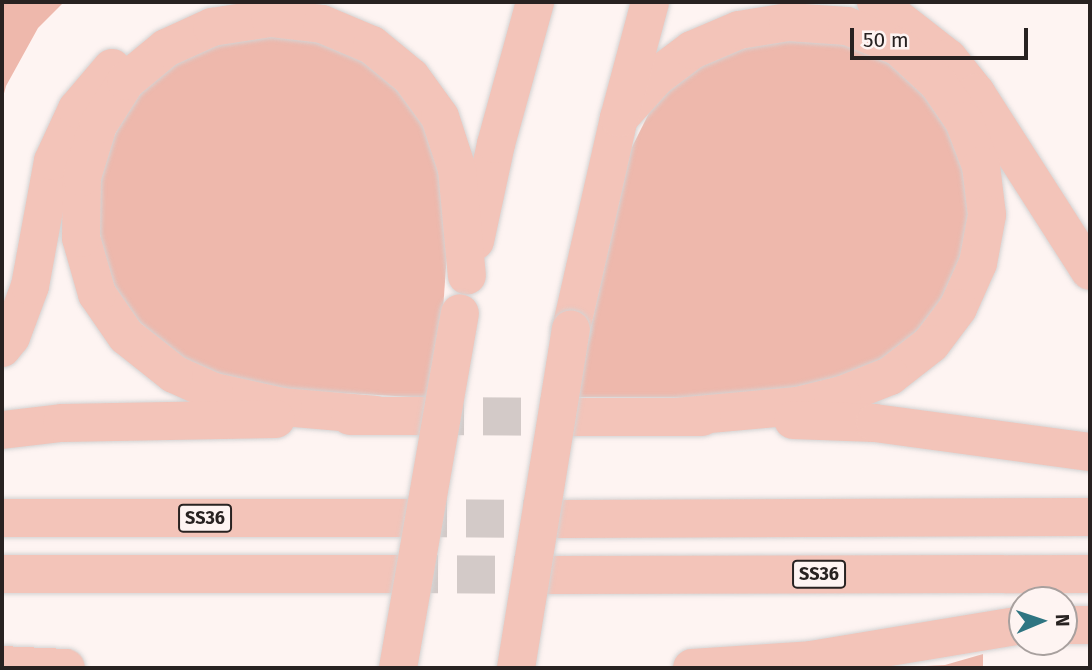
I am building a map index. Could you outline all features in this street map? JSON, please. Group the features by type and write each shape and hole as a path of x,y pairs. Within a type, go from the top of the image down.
{"highway":[{"path":"2,348 11,337 30,286 53,161 77,108 139,42 190,9 219,2"},
{"path":"398,668 467,276 496,144 535,2"},
{"path":"516,668 571,329 619,118 650,2"},
{"path":"876,2 948,58 976,93 1090,271"},
{"path":"376,415 283,407 214,392 174,374 126,336 97,294 81,238 82,177 99,125 126,81 166,48 212,26 270,18 322,24 372,45 411,77 440,117 457,169 467,276"},
{"path":"619,118 656,77 692,50 739,30 788,22 847,26 899,47 938,83 964,121 981,166 987,215 978,263 958,308 931,344 890,376 842,395 797,406 676,416"},
{"path":"2,430 62,423 426,416"},
{"path":"573,417 676,416 875,423 1090,452"},
{"path":"557,519 1090,517"},
{"name":"SS36","path":"2,518 409,518"},
{"name":"SS36","path":"548,575 1090,573"},
{"path":"2,574 400,574"},
{"path":"692,668 811,660 1008,627"},
{"path":"2,665 66,668"}],"shaded area":[{"path":"2,2 64,2 38,28 6,86 2,101"},
{"path":"258,34 306,36 355,51 424,115 442,155 448,238 443,310 430,398 253,388 185,363 125,309 105,267 97,214 103,160 128,107 164,68 200,48"},
{"path":"808,34 881,54 924,89 964,150 973,231 946,308 863,378 764,398 576,397 627,157 652,107 702,58"},
{"path":"983,654 983,668 886,668 945,665"}],"tunnel":[{"path":"426,416 573,417"},
{"path":"409,518 557,519"},
{"path":"400,574 548,575"}]}
